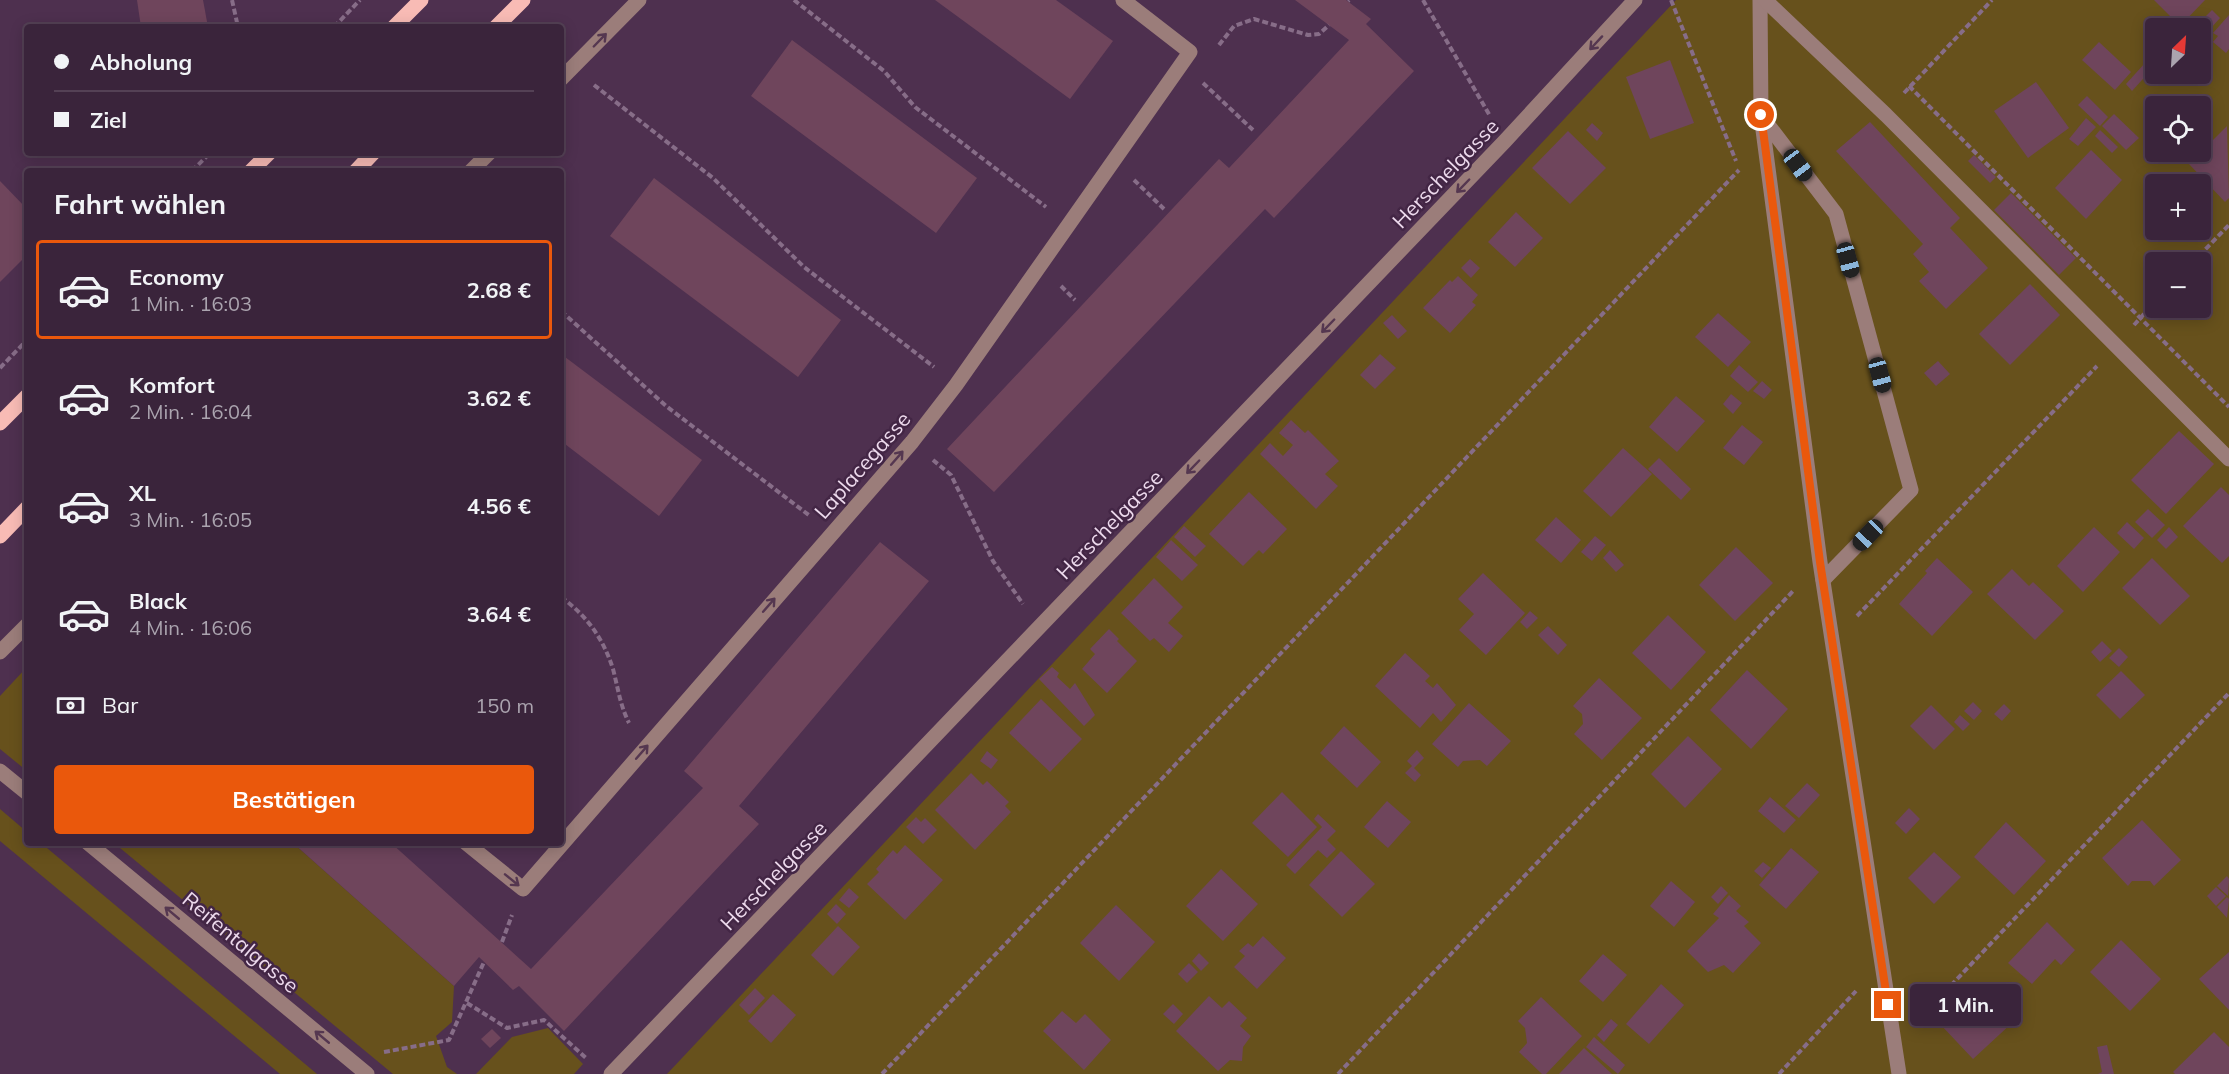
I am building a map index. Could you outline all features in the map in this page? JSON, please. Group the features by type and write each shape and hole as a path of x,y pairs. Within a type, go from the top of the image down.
{"main road":[{"path":"397,24 421,0"},
{"path":"499,24 523,0"},
{"path":"254,168 266,156"},
{"path":"359,168 370,156"},
{"path":"0,423 24,399"},
{"path":"0,536 24,511"}],"street":[{"path":"566,74 639,0"},
{"path":"1123,0 1186,58"},
{"name":"Herschelgasse","path":"611,1074 1505,141 1635,0"},
{"path":"1760,0 1761,115 1820,562 1899,1074"},
{"path":"1765,0 1886,115 2118,344 2229,459"},
{"name":"Laplacegasse","path":"564,842 912,442 956,385 1186,58"},
{"path":"1761,115 1836,214 1911,490 1824,580"},
{"path":"474,168 486,156"},
{"path":"0,652 24,629"},
{"path":"0,771 24,791"},
{"name":"Reifentalgasse","path":"92,846 367,1074"},
{"name":"Laplacegasse","path":"470,846 523,889 560,846"}],"path":[{"path":"232,0 237,24"},
{"path":"337,24 360,0"},
{"path":"794,0 884,71 915,107 1069,225"},
{"path":"1423,0 1505,141"},
{"path":"882,1074 1739,170 1671,0"},
{"path":"1886,115 1909,86 1992,0"},
{"path":"1186,58 1208,59 1234,26 1254,19 1308,35 1319,34 1329,26"},
{"path":"1186,58 1253,130"},
{"path":"566,74 713,178 804,267 956,385"},
{"path":"1909,86 2229,407"},
{"path":"195,168 207,156"},
{"path":"1114,160 1164,209"},
{"path":"2203,252 2229,225"},
{"path":"1833,640 2118,344 2145,311"},
{"path":"564,314 666,406 832,532"},
{"path":"0,368 24,343"},
{"path":"912,442 951,475 993,561 1017,598 1042,624"},
{"path":"1338,1074 1820,562"},
{"path":"564,599 581,612 600,638 613,669 620,703 643,751"},
{"path":"1895,1044 2229,693"},
{"path":"347,1058 449,1040 484,962"},
{"path":"1779,1074 1881,965"},
{"path":"467,1003 507,1028 544,1020 594,1066"}],"shaded area":[{"path":"1676,0 2229,0 2229,1074 667,1074"},
{"path":"24,670 24,769 0,749 0,696"},
{"path":"0,809 24,829 24,846 45,846 317,1074 280,1074 0,841"},
{"path":"118,846 296,846 454,986 452,1022 436,1036 447,1067 457,1074 393,1074"},
{"path":"548,1028 583,1064 574,1074 476,1074 512,1037"}],"building":[{"path":"137,0 203,0 207,24 141,24"},
{"path":"935,0 1056,0 1113,41 1070,99"},
{"path":"1295,0 1346,0 1371,19 1366,24 1414,71 1274,218 1265,209 994,492 947,449 1219,159 1229,168 1349,40"},
{"path":"2154,0 2205,0 2188,18 2172,18"},
{"path":"2212,10 2220,18 2211,28 2211,18 2204,18"},
{"path":"2229,15 2229,49 2226,53 2213,42 2218,36 2213,33"},
{"path":"792,40 977,178 936,233 751,96"},
{"path":"2099,42 2131,72 2115,90 2082,60"},
{"path":"1670,60 1694,123 1650,139 1626,77"},
{"path":"2145,63 2145,77 2132,91 2126,84"},
{"path":"2036,82 2069,128 2028,158 1994,111"},
{"path":"2087,96 2108,117 2100,126 2078,105"},
{"path":"2114,114 2139,138 2126,150 2102,126"},
{"path":"2086,118 2096,127 2078,146 2069,139"},
{"path":"1870,122 1960,218 1950,228 1988,268 1946,309 1919,281 1929,272 1913,254 1923,244 1836,151"},
{"path":"1592,123 1603,133 1597,141 1586,130"},
{"path":"2227,126 2229,198 2225,202 2211,187 2211,174 2198,174 2189,164 2191,162 2211,162 2211,142"},
{"path":"2100,130 2118,147 2112,153 2095,136"},
{"path":"1568,131 1606,168 1570,204 1532,168"},
{"path":"2091,150 2122,180 2086,219 2055,188"},
{"path":"1974,155 1996,177 1990,183 1968,161"},
{"path":"654,178 841,320 798,377 610,236"},
{"path":"0,181 24,206 24,258 0,282"},
{"path":"2011,193 2076,258 2059,275 1994,210"},
{"path":"1516,212 1543,238 1515,267 1488,242"},
{"path":"1470,259 1480,268 1471,278 1461,268"},
{"path":"1458,276 1478,295 1472,302 1476,305 1450,333 1423,308 1450,280 1452,282"},
{"path":"2030,284 2060,315 2010,365 1979,334"},
{"path":"1718,313 1751,342 1728,367 1695,337"},
{"path":"1392,315 1407,331 1398,339 1383,323"},
{"path":"1380,354 1396,368 1375,389 1360,375"},
{"path":"564,356 702,460 659,516 564,443"},
{"path":"1938,361 1950,374 1936,386 1924,373"},
{"path":"1739,365 1758,382 1748,392 1730,376"},
{"path":"1762,381 1772,390 1764,399 1753,391"},
{"path":"1731,394 1742,403 1733,414 1723,404"},
{"path":"1676,396 1705,421 1677,452 1649,427"},
{"path":"1291,420 1305,433 1308,430 1339,461 1325,474 1338,486 1316,509 1260,454 1270,443 1283,456 1293,445 1279,433"},
{"path":"1742,425 1763,442 1744,465 1723,448"},
{"path":"2179,431 2214,464 2166,514 2131,480"},
{"path":"1623,448 1652,474 1611,517 1583,491"},
{"path":"1659,458 1691,489 1681,500 1648,469"},
{"path":"2221,487 2229,495 2229,556 2222,563 2183,526"},
{"path":"1249,492 1287,529 1263,554 1259,550 1243,566 1209,534"},
{"path":"2148,509 2165,525 2152,538 2135,522"},
{"path":"1556,517 1581,540 1561,563 1535,540"},
{"path":"2127,522 2144,538 2134,549 2117,533"},
{"path":"1184,526 1206,546 1195,557 1174,537"},
{"path":"2094,527 2120,552 2083,592 2057,566"},
{"path":"2169,527 2178,537 2166,549 2157,540"},
{"path":"1595,536 1606,545 1592,561 1581,552"},
{"path":"1171,540 1198,565 1182,581 1156,557"},
{"path":"880,542 929,581 739,806 759,824 564,1031 519,986 513,990 479,957 454,986 296,846 394,846 531,969 703,788 684,771"},
{"path":"1736,547 1773,583 1735,621 1699,585"},
{"path":"1610,550 1624,565 1616,572 1603,558"},
{"path":"1937,558 1973,592 1932,636 1899,604 1927,573 1925,571"},
{"path":"2152,558 2190,596 2160,625 2122,588"},
{"path":"2012,569 2029,586 2033,582 2064,611 2035,640 1987,594"},
{"path":"1483,573 1525,613 1486,655 1459,630 1474,614 1458,599"},
{"path":"1154,578 1183,607 1168,623 1183,636 1169,652 1154,638 1150,641 1121,613"},
{"path":"1530,611 1538,618 1527,629 1520,622"},
{"path":"1668,615 1706,652 1671,690 1632,653"},
{"path":"1548,626 1567,645 1558,655 1538,635"},
{"path":"1109,629 1119,639 1117,641 1137,661 1107,693 1082,669 1095,654 1090,649"},
{"path":"2102,641 2112,651 2100,662 2091,652"},
{"path":"2119,648 2128,657 2119,667 2109,658"},
{"path":"1405,653 1430,676 1425,681 1433,688 1437,683 1456,705 1441,722 1433,713 1420,728 1375,686"},
{"path":"1052,667 1059,673 1057,677 1070,689 1075,683 1095,715 1084,726 1039,679"},
{"path":"1747,670 1788,709 1751,749 1710,710"},
{"path":"2121,671 2145,695 2120,719 2096,695"},
{"path":"1599,678 1642,718 1602,760 1574,734 1583,724 1582,714 1573,706"},
{"path":"1041,699 1082,739 1050,772 1009,733"},
{"path":"1973,702 1982,711 1974,720 1964,711"},
{"path":"1469,703 1511,741 1487,766 1480,760 1463,761 1458,767 1432,744"},
{"path":"2004,704 2011,711 2002,721 1994,714"},
{"path":"1931,705 1955,729 1934,750 1910,726"},
{"path":"1960,715 1970,724 1963,731 1954,722"},
{"path":"1344,726 1381,762 1357,788 1320,753"},
{"path":"1688,736 1722,769 1685,808 1651,774"},
{"path":"1417,750 1424,758 1414,768 1421,775 1415,782 1405,773 1412,766 1407,761"},
{"path":"987,751 998,760 991,769 980,761"},
{"path":"971,773 983,785 987,781 1009,802 1005,806 1011,812 975,850 935,810"},
{"path":"1807,783 1820,795 1799,818 1785,806"},
{"path":"1282,792 1317,827 1288,857 1252,823"},
{"path":"1770,797 1796,820 1784,833 1758,811"},
{"path":"1387,801 1411,822 1388,848 1364,827"},
{"path":"1909,808 1920,819 1906,834 1895,823"},
{"path":"1318,814 1336,831 1327,840 1336,849 1327,858 1318,850 1295,874 1286,865 1322,827 1314,819"},
{"path":"916,817 921,822 925,818 937,830 923,844 906,827"},
{"path":"2142,820 2181,860 2154,886 2150,881 2132,881 2128,886 2102,858"},
{"path":"2006,822 2046,861 2014,895 1974,857"},
{"path":"905,845 943,880 905,920 867,884 879,872 876,869 893,850 897,854"},
{"path":"1791,848 1819,872 1786,909 1759,885"},
{"path":"1341,851 1375,884 1342,917 1309,885"},
{"path":"1934,852 1961,877 1934,904 1908,878"},
{"path":"1763,862 1771,868 1762,878 1754,871"},
{"path":"1221,869 1258,904 1223,941 1186,906"},
{"path":"2227,876 2229,879 2228,896 2217,886"},
{"path":"1671,881 1695,902 1674,927 1650,906"},
{"path":"1721,886 1728,893 1718,904 1711,897"},
{"path":"2216,887 2226,896 2216,906 2207,896"},
{"path":"849,888 859,897 849,908 839,900"},
{"path":"1729,895 1741,906 1736,911 1749,922 1744,926 1761,943 1733,973 1724,965 1708,972 1687,951 1719,918 1713,914"},
{"path":"2227,897 2229,899 2227,918 2217,907"},
{"path":"836,904 846,914 837,924 827,914"},
{"path":"1116,905 1155,942 1119,981 1080,943"},
{"path":"2047,922 2075,950 2061,965 2055,959 2032,984 2008,963"},
{"path":"838,926 860,947 833,976 811,955"},
{"path":"1263,936 1286,958 1257,989 1234,967 1245,956 1239,951 1248,943 1253,947"},
{"path":"2121,940 2161,979 2130,1011 2090,972"},
{"path":"2229,952 2229,1010 2199,979"},
{"path":"1199,953 1209,963 1201,971 1192,961"},
{"path":"1603,954 1627,975 1603,1002 1579,981"},
{"path":"1189,963 1198,972 1187,983 1178,974"},
{"path":"1661,984 1684,1005 1649,1044 1626,1024"},
{"path":"1980,986 1991,998 1997,994 2006,1003 2001,1009 2013,1022 1973,1059 1940,1024"},
{"path":"755,988 765,998 749,1015 739,1005"},
{"path":"773,994 796,1015 771,1043 748,1021"},
{"path":"1209,996 1222,1008 1229,1001 1247,1018 1240,1026 1251,1036 1243,1047 1242,1061 1230,1060 1218,1071 1176,1031"},
{"path":"1541,997 1582,1036 1546,1074 1542,1074 1519,1052 1527,1043 1525,1028 1518,1021"},
{"path":"1173,1004 1183,1014 1174,1024 1163,1014"},
{"path":"1062,1011 1076,1023 1085,1014 1111,1040 1084,1070 1043,1031"},
{"path":"1611,1019 1618,1025 1604,1042 1597,1035"},
{"path":"492,1029 501,1038 490,1048 481,1039"},
{"path":"2214,1032 2229,1047 2229,1074 2175,1074 2173,1072"},
{"path":"1594,1037 1625,1065 1618,1074 1586,1047"},
{"path":"2107,1045 2114,1074 2098,1074 2102,1072 2097,1047"},
{"path":"1584,1048 1612,1074 1559,1074"}],"route":[{"path":"1761,115 1820,562 1888,1005"}]}
